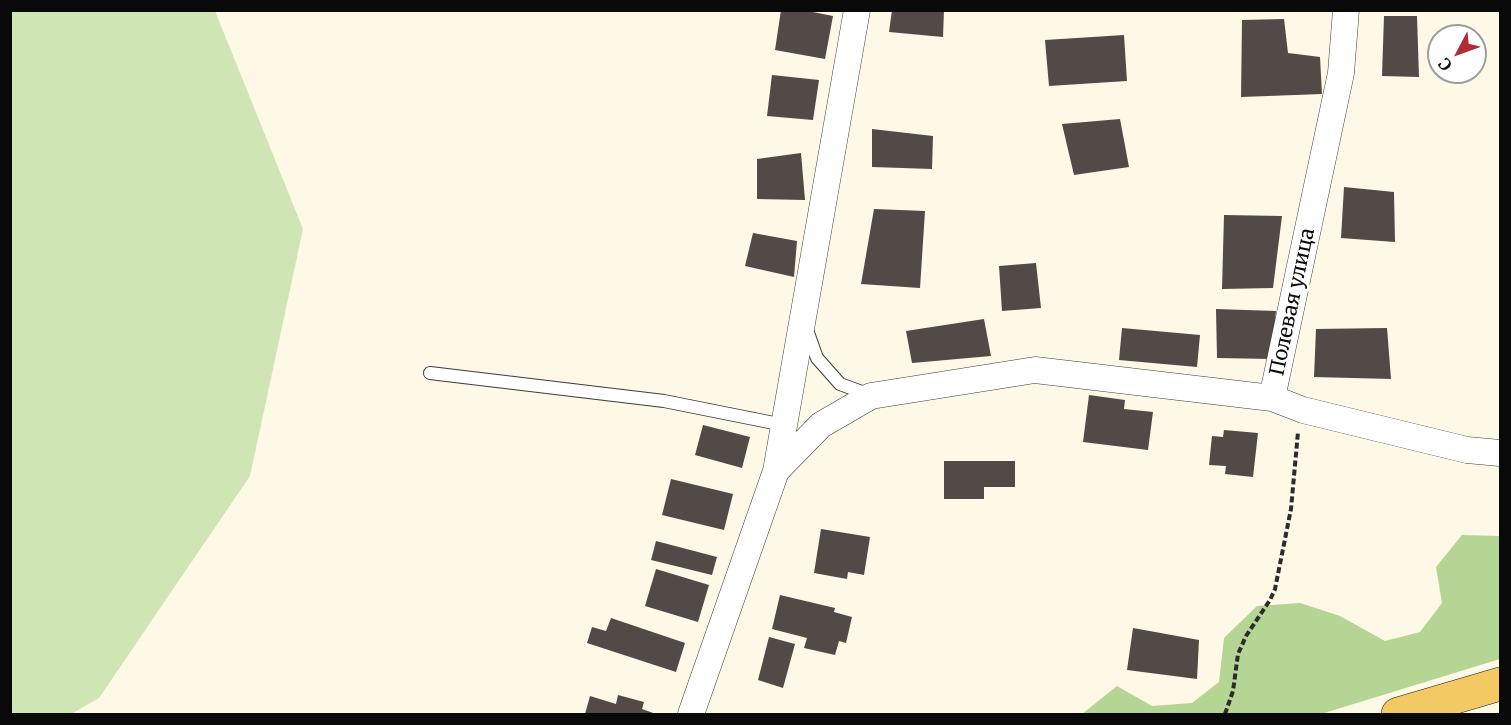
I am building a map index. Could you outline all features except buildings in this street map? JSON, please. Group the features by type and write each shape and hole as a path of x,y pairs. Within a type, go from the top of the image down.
{"main road":[{"path":"1398,714 1500,684"}],"street":[{"path":"691,714 776,471 856,10"},
{"name":"Полевая улица","path":"1346,10 1341,73 1272,398 1303,410 1467,450 1500,453"},
{"path":"776,471 821,425 871,396 1035,370 1272,398"}],"lane":[{"path":"802,318 817,358 840,384 871,396"},
{"path":"430,373 664,401 784,425"}],"path":[{"path":"1225,714 1233,691 1238,654 1246,636 1275,589 1291,509 1299,422 1303,410"}],"green space":[{"path":"10,11 215,11 303,229 250,476 99,698 71,714 11,714"},
{"path":"1462,535 1500,536 1500,659 1321,714 1082,714 1117,686 1152,706 1192,703 1219,682 1224,638 1257,606 1300,603 1340,616 1385,641 1420,632 1442,603 1436,567"}]}
